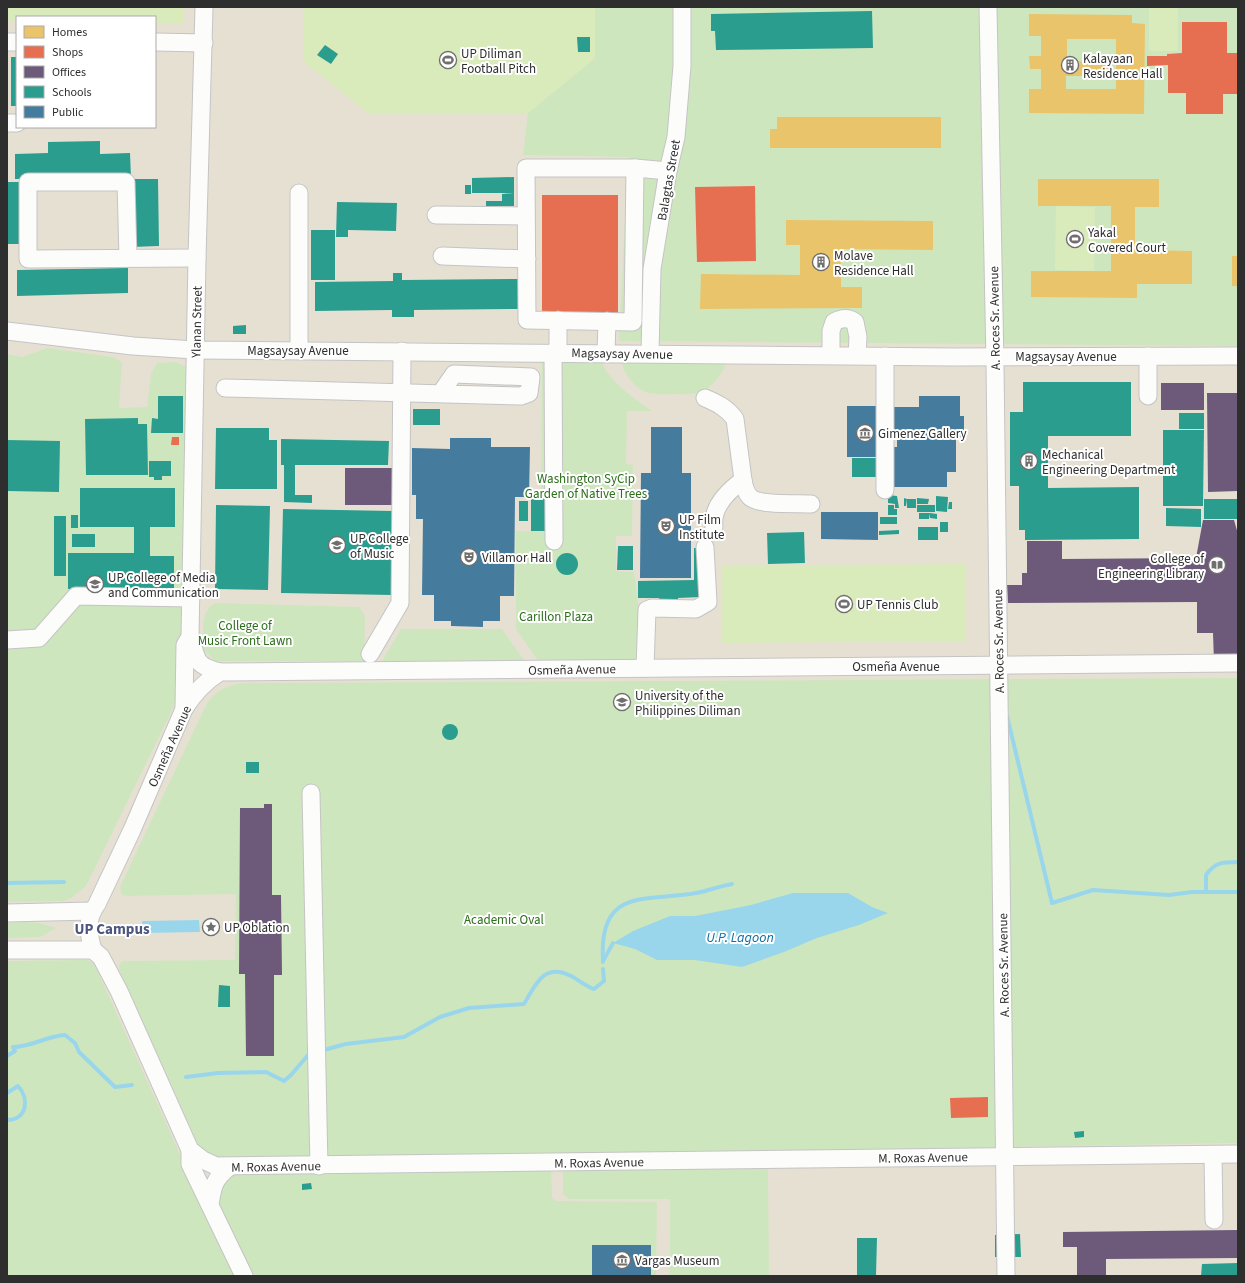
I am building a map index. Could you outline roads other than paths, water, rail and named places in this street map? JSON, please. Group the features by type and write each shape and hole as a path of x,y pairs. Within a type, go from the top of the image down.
{"street":[{"name":"Ylanan Street","path":"204,7 197,258 190,636 194,654 199,663 209,669 220,672"},
{"name":"Balagtas Street","path":"650,353 652,269 668,171 677,129 682,66 682,7"},
{"name":"A. Roces Sr. Avenue","path":"988,7 995,356 1006,1276"},
{"path":"156,42 204,42"},
{"path":"635,168 633,322 527,320 526,168 635,168 668,171"},
{"path":"128,258 126,182 28,182 28,259 197,258"},
{"path":"299,193 299,350"},
{"path":"436,215 526,216"},
{"path":"442,256 527,259"},
{"path":"831,355 831,331 834,322 840,318 850,319 855,322 858,337 857,355"},
{"path":"554,541 555,352 558,320"},
{"path":"606,352 607,321"},
{"name":"Magsaysay Avenue","path":"7,331 133,346 195,350 402,350 885,356 1238,356"},
{"path":"370,654 400,603 402,350"},
{"path":"885,356 885,490"},
{"path":"1148,356 1148,396"},
{"path":"225,388 440,394"},
{"path":"705,398 721,405 730,412 735,419 743,480 745,489 751,498 762,502 811,504"},
{"path":"714,528 714,518 721,503 731,488 743,480"},
{"path":"645,668 647,610 652,608 696,609 708,602 705,547"},
{"path":"7,640 39,638 76,596 191,598"},
{"name":"Ylanan Street","path":"184,709 185,645 190,636"},
{"name":"Osmeña Avenue","path":"93,950 88,930 92,911 98,904 132,830 184,709 192,695 202,685 220,672 1238,663"},
{"path":"312,793 319,1166"},
{"path":"7,913 92,911"},
{"path":"7,950 93,950"},
{"name":"M. Roxas Avenue","path":"93,950 102,957 120,991 190,1150 208,1164 229,1167 1238,1154"},
{"path":"190,1150 190,1164 244,1276"},
{"path":"1213,1154 1214,1220"},
{"path":"210,1204 216,1178 229,1167"}],"water":[{"name":"U.P. Lagoon","path":"793,893 848,893 872,907 888,913 742,967 695,960 657,960 635,949 613,943 633,931 670,916 695,916 751,905"},
{"path":"199,920 200,932 142,933 142,921"}],"waterway":[{"path":"1007,716 1052,903 1093,890 1169,895 1192,892 1238,892"},
{"path":"1206,891 1206,875 1213,867 1224,863 1238,862"},
{"path":"7,883 64,882"},
{"path":"603,962 603,938 608,921 617,910 628,903 642,899 696,893 732,884"},
{"path":"603,961 613,943"},
{"path":"320,1051 346,1044 404,1037 440,1017 469,1008 524,1004 541,978 546,974 553,972 560,972 569,975 594,989 604,981 603,969"},
{"path":"7,1056 15,1051 13,1047 20,1047 52,1037 65,1035 75,1043 79,1052 115,1087 132,1085"},
{"path":"186,1077 218,1073 266,1072 284,1081 309,1054 312,1053"},
{"path":"7,1093 18,1086 22,1091 25,1102 24,1108 19,1117 7,1120"}],"place":[{"name":"UP Diliman Football Pitch","path":"448,60"},
{"name":"Kalayaan Residence Hall","path":"1070,65"},
{"name":"Yakal Covered Court","path":"1075,239"},
{"name":"Molave Residence Hall","path":"821,262"},
{"name":"Gimenez Gallery","path":"865,433"},
{"name":"Mechanical Engineering Department","path":"1029,461"},
{"name":"UP Film Institute","path":"666,526"},
{"name":"UP College of Music","path":"337,545"},
{"name":"Villamor Hall","path":"469,557"},
{"name":"College of Engineering Library","path":"1217,565"},
{"name":"UP College of Media and Communication","path":"95,584"},
{"name":"UP Tennis Club","path":"844,604"},
{"name":"University of the Philippines Diliman","path":"622,702"},
{"name":"UP Oblation","path":"211,927"},
{"name":"Vargas Museum","path":"622,1260"}],"district":[{"name":"UP Campus","path":"112,929"}],"park label":[{"name":"Washington SyCip Garden of Native Trees","path":"586,486"},
{"name":"Carillon Plaza","path":"556,616"},
{"name":"College of Music Front Lawn","path":"245,632"},
{"name":"Academic Oval","path":"504,919"}]}
